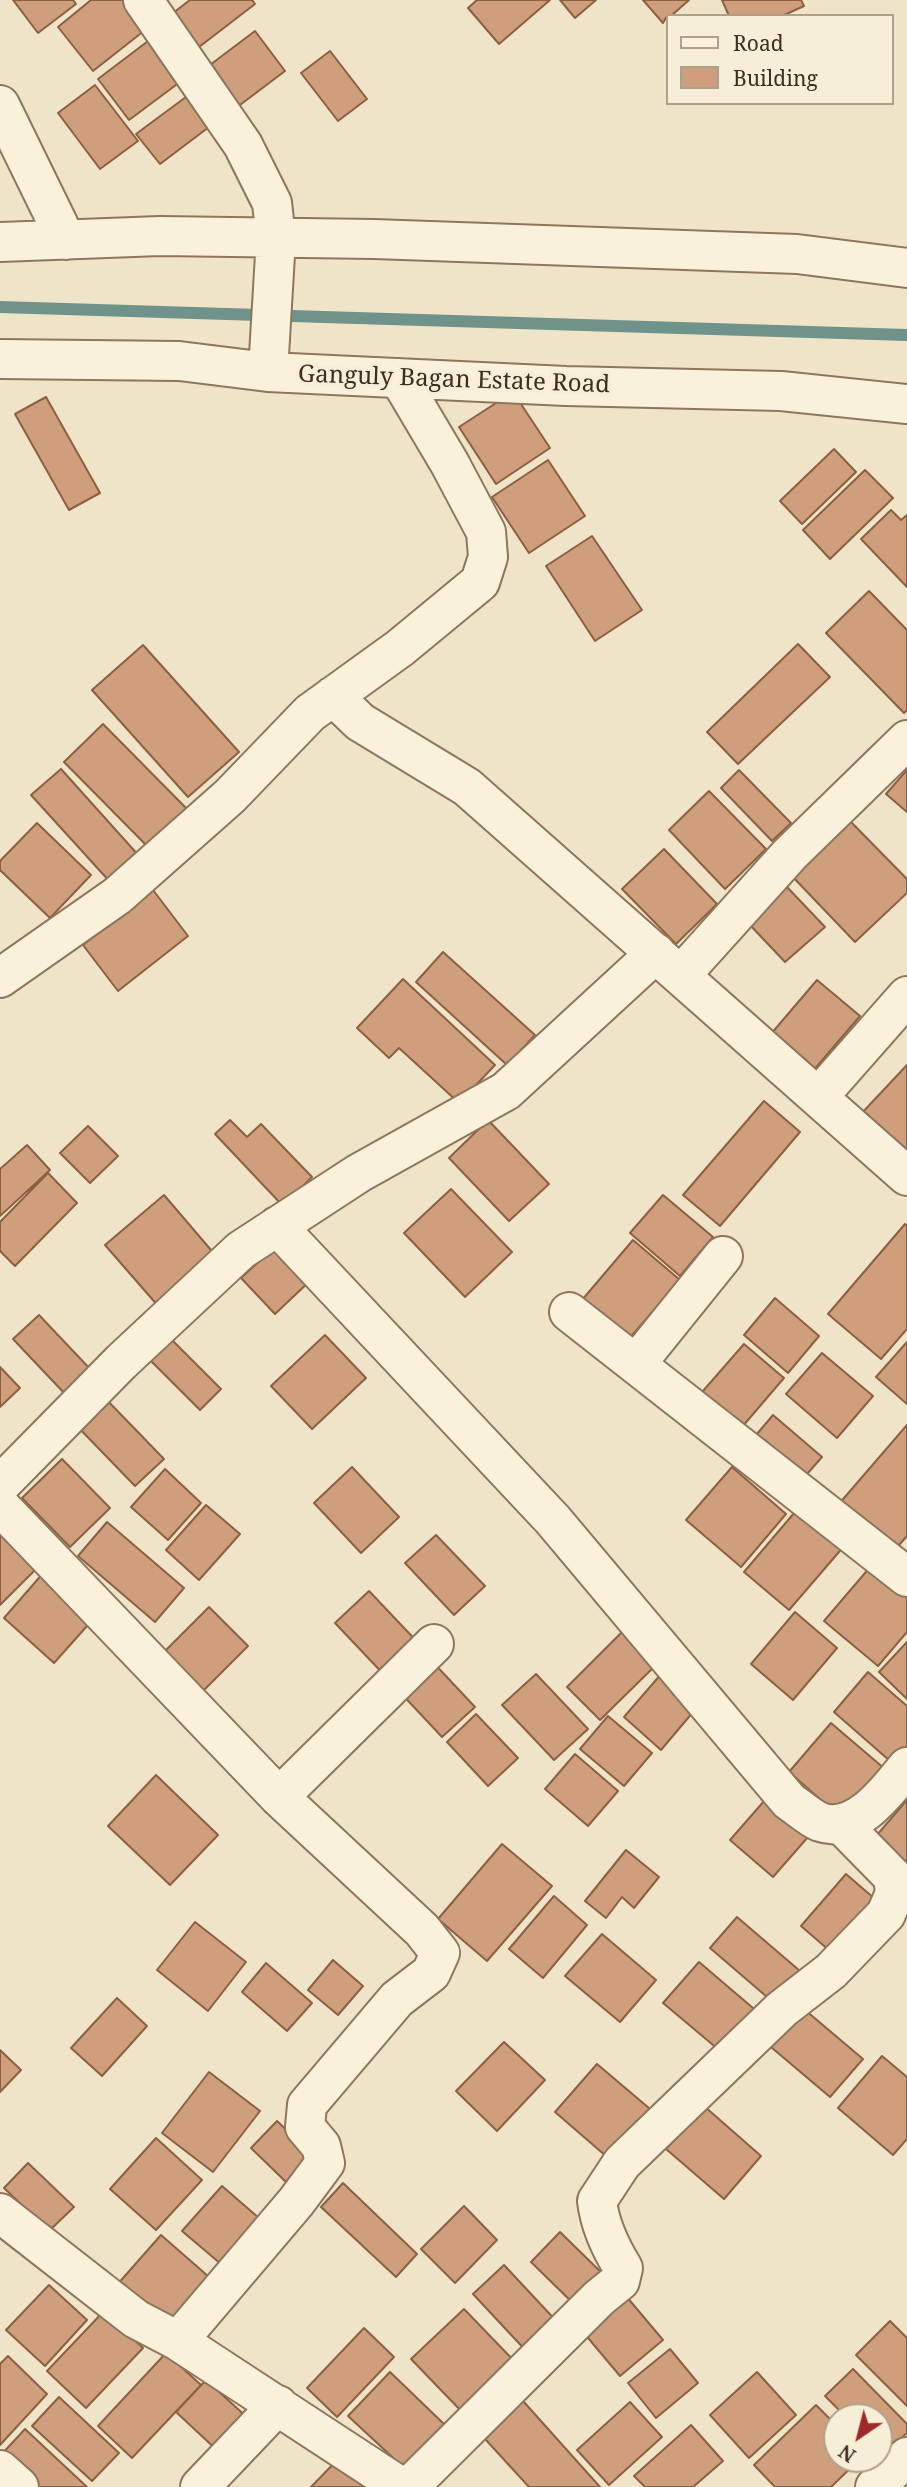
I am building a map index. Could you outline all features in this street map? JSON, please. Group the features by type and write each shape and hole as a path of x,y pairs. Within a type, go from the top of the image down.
{"street":[{"path":"143,0 243,145 272,203 276,238 269,360"},
{"path":"0,105 66,240"},
{"path":"0,242 160,236 374,239 797,254 907,268"},
{"name":"Ganguly Bagan Estate Road","path":"0,359 269,360 399,378 566,386 782,391 907,404"},
{"path":"0,978 117,896 230,796 310,713 400,648 480,582 488,557 485,532 450,464 399,378"},
{"path":"333,696 360,722 467,787 907,1176"},
{"path":"0,1485 141,1343 241,1250 359,1173 506,1090 669,964 790,854 907,740"},
{"path":"819,1096 907,996"},
{"path":"277,1226 553,1520 789,1801 820,1822 841,1824 860,1815 887,1791 907,1767"},
{"path":"636,1364 723,1256"},
{"path":"569,1312 907,1577"},
{"path":"0,1506 279,1797 422,1930 440,1953 431,1973 397,1999 307,2105 305,2127 321,2146 326,2163 178,2341"},
{"path":"279,1797 434,1644"},
{"path":"409,2487 599,2298 620,2281 623,2268 603,2229 597,2201 622,2164 782,2009 831,1970 886,1914 895,1893 893,1877 841,1824"},
{"path":"0,2214 136,2319 178,2341 401,2487"},
{"path":"200,2487 278,2405"},
{"path":"875,2487 907,2457"},
{"path":"0,2470 19,2487"}],"building":[{"path":"13,0 73,0 76,4 38,33"},
{"path":"91,0 136,0 154,23 93,71 58,27"},
{"path":"190,0 252,0 255,4 190,54 164,20"},
{"path":"477,0 550,0 499,44 468,8"},
{"path":"560,0 596,0 575,18"},
{"path":"643,0 689,0 673,14 666,14 663,23"},
{"path":"722,0 801,0 804,6 786,14 728,14"},
{"path":"255,31 285,71 232,111 202,71"},
{"path":"156,35 188,76 129,120 98,79"},
{"path":"330,51 367,99 338,121 301,73"},
{"path":"95,85 138,141 100,169 58,113"},
{"path":"190,94 213,124 160,164 136,134"},
{"path":"513,392 550,448 496,484 459,427"},
{"path":"46,397 100,493 69,510 15,414"},
{"path":"834,449 856,472 802,524 780,501"},
{"path":"548,460 585,516 529,553 492,497"},
{"path":"865,470 893,498 830,559 803,530"},
{"path":"891,510 901,520 907,515 907,587 861,539"},
{"path":"592,536 642,610 595,641 546,566"},
{"path":"869,591 907,630 907,710 904,713 826,633"},
{"path":"798,644 830,677 738,764 707,732"},
{"path":"143,645 239,752 188,797 92,690"},
{"path":"103,724 187,809 148,847 64,762"},
{"path":"61,769 140,857 111,883 31,795"},
{"path":"739,770 791,823 772,841 721,788"},
{"path":"907,770 907,812 886,794"},
{"path":"709,791 766,849 725,889 669,830"},
{"path":"848,819 907,879 907,893 855,942 790,874"},
{"path":"37,823 91,875 50,918 0,870 0,861"},
{"path":"664,849 717,904 676,944 622,889"},
{"path":"787,887 825,927 785,962 749,924"},
{"path":"153,890 188,936 118,991 83,945"},
{"path":"443,952 535,1035 507,1065 416,982"},
{"path":"403,979 495,1065 459,1103 399,1048 389,1058 357,1028"},
{"path":"817,980 860,1016 807,1078 765,1041"},
{"path":"907,1065 907,1159 860,1115"},
{"path":"764,1101 800,1132 720,1226 683,1195"},
{"path":"230,1120 247,1137 261,1124 312,1177 283,1206 215,1134"},
{"path":"488,1120 549,1184 509,1221 449,1158"},
{"path":"88,1126 118,1156 90,1183 60,1153"},
{"path":"27,1145 50,1170 0,1216 0,1169"},
{"path":"48,1173 77,1203 15,1266 0,1251 0,1222"},
{"path":"451,1189 512,1252 465,1297 404,1233"},
{"path":"164,1195 217,1257 159,1307 105,1245"},
{"path":"663,1195 713,1237 680,1276 630,1233"},
{"path":"905,1224 907,1329 881,1359 828,1314"},
{"path":"633,1240 680,1280 628,1340 582,1300"},
{"path":"279,1243 312,1279 275,1314 241,1278"},
{"path":"775,1298 819,1336 788,1373 744,1335"},
{"path":"39,1315 92,1371 66,1395 13,1339"},
{"path":"325,1335 366,1378 312,1429 271,1386"},
{"path":"168,1336 221,1389 200,1410 147,1357"},
{"path":"907,1342 907,1404 876,1377"},
{"path":"744,1344 784,1378 736,1434 696,1399"},
{"path":"822,1353 873,1396 837,1438 786,1394"},
{"path":"0,1367 20,1388 0,1407"},
{"path":"102,1395 164,1459 135,1486 74,1423"},
{"path":"773,1415 822,1457 800,1482 751,1441"},
{"path":"907,1425 907,1536 893,1552 838,1505"},
{"path":"62,1459 110,1508 70,1547 22,1498"},
{"path":"352,1467 399,1517 361,1553 314,1503"},
{"path":"732,1467 786,1514 741,1567 686,1520"},
{"path":"165,1469 201,1503 168,1540 131,1507"},
{"path":"206,1505 240,1534 199,1580 166,1550"},
{"path":"800,1506 845,1545 789,1610 744,1572"},
{"path":"107,1522 184,1588 155,1622 78,1556"},
{"path":"0,1534 35,1570 0,1605"},
{"path":"436,1535 485,1586 454,1615 405,1563"},
{"path":"871,1566 907,1597 907,1632 878,1666 824,1621"},
{"path":"45,1571 96,1616 54,1663 4,1618"},
{"path":"369,1591 424,1649 389,1680 335,1623"},
{"path":"209,1607 248,1646 202,1692 163,1653"},
{"path":"795,1612 837,1648 793,1700 751,1664"},
{"path":"625,1629 658,1663 600,1720 567,1687"},
{"path":"907,1642 907,1699 879,1672"},
{"path":"429,1658 475,1707 442,1737 397,1689"},
{"path":"868,1672 907,1706 907,1757 898,1768 834,1712"},
{"path":"662,1673 699,1705 661,1750 624,1717"},
{"path":"536,1674 588,1729 554,1760 502,1705"},
{"path":"476,1714 518,1758 488,1786 447,1742"},
{"path":"608,1716 652,1753 624,1786 580,1749"},
{"path":"831,1723 886,1770 844,1820 789,1772"},
{"path":"575,1754 618,1791 588,1826 545,1789"},
{"path":"156,1775 218,1835 170,1885 108,1826"},
{"path":"772,1792 815,1829 773,1877 730,1840"},
{"path":"907,1800 907,1884 865,1849"},
{"path":"502,1844 552,1886 487,1961 438,1919"},
{"path":"626,1850 659,1877 634,1908 622,1897 606,1918 585,1901"},
{"path":"846,1874 883,1906 838,1958 801,1926"},
{"path":"554,1896 587,1925 543,1978 509,1949"},
{"path":"737,1917 800,1971 774,2003 710,1948"},
{"path":"195,1922 246,1962 208,2011 157,1970"},
{"path":"602,1934 656,1980 620,2022 565,1976"},
{"path":"333,1960 363,1986 338,2015 308,1990"},
{"path":"699,1962 760,2014 725,2055 663,2003"},
{"path":"266,1963 312,2003 287,2031 242,1992"},
{"path":"117,1998 147,2026 102,2076 71,2048"},
{"path":"798,2004 863,2059 830,2097 765,2042"},
{"path":"504,2042 545,2080 497,2131 456,2091"},
{"path":"0,2050 21,2070 0,2092"},
{"path":"882,2056 907,2077 907,2139 893,2155 838,2108"},
{"path":"597,2064 656,2114 614,2163 555,2112"},
{"path":"209,2072 260,2111 213,2172 162,2133"},
{"path":"704,2106 761,2156 724,2199 666,2149"},
{"path":"277,2121 312,2154 286,2182 251,2148"},
{"path":"156,2138 202,2180 156,2230 110,2189"},
{"path":"28,2163 74,2207 49,2231 4,2188"},
{"path":"343,2183 417,2254 396,2277 321,2207"},
{"path":"222,2186 267,2225 228,2270 182,2231"},
{"path":"464,2206 497,2240 455,2283 421,2249"},
{"path":"560,2232 611,2282 582,2312 531,2262"},
{"path":"161,2235 209,2277 164,2328 116,2286"},
{"path":"504,2265 560,2325 529,2354 473,2294"},
{"path":"49,2285 87,2320 45,2366 6,2330"},
{"path":"626,2296 663,2340 620,2376 583,2332"},
{"path":"464,2309 518,2365 465,2415 411,2359"},
{"path":"104,2311 143,2348 86,2408 47,2371"},
{"path":"890,2321 907,2338 907,2406 856,2355"},
{"path":"364,2328 394,2357 337,2417 307,2388"},
{"path":"670,2349 698,2383 656,2418 628,2383"},
{"path":"166,2353 201,2385 132,2458 98,2426"},
{"path":"8,2356 47,2394 0,2445 0,2364"},
{"path":"853,2369 886,2403 832,2403 825,2396"},
{"path":"390,2372 445,2425 404,2468 348,2416"},
{"path":"757,2372 796,2415 749,2458 710,2415"},
{"path":"206,2380 251,2421 220,2453 176,2412"},
{"path":"515,2392 600,2487 529,2487 475,2428"},
{"path":"59,2397 119,2453 92,2481 32,2426"},
{"path":"630,2402 662,2437 609,2485 577,2450"},
{"path":"816,2405 823,2412 823,2473 846,2473 831,2487 775,2487 754,2465"},
{"path":"893,2410 907,2424 907,2433 893,2446"},
{"path":"691,2425 723,2461 693,2487 645,2487 634,2476"},
{"path":"25,2429 87,2487 30,2487 0,2456"},
{"path":"341,2456 375,2487 311,2487"}],"waterway":[{"path":"0,307 907,335"}]}
